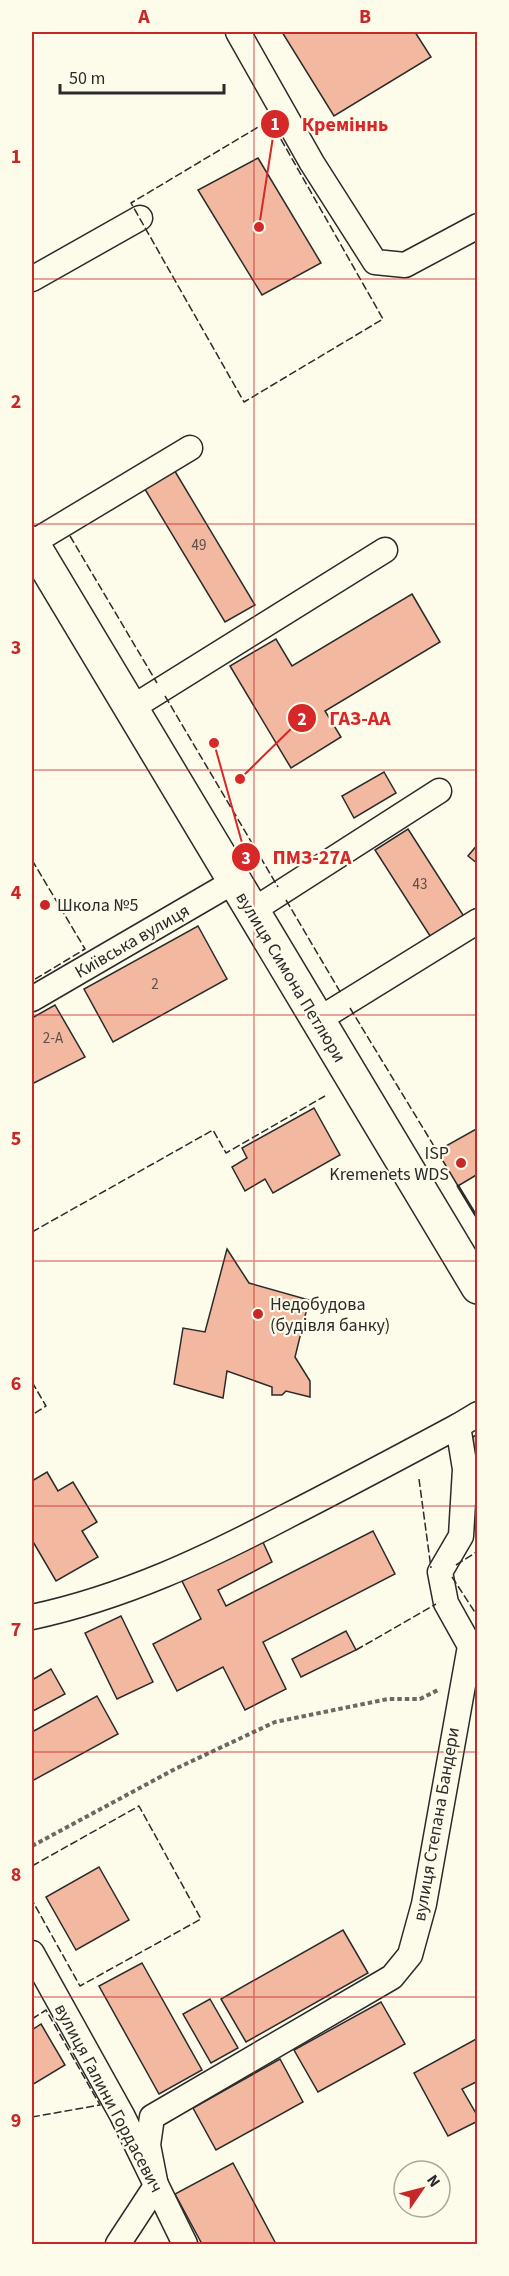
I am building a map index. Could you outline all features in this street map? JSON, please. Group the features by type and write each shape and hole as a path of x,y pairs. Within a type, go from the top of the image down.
{"highway":[{"name":"вулиця Симона Петлюри","path":"32,543 477,1287"}],"street":[{"path":"238,32 312,163 375,262 405,265 477,226"},
{"path":"32,279 140,218"},
{"path":"32,543 190,448"},
{"path":"130,709 386,550"},
{"path":"252,911 439,791"},
{"name":"Київська вулиця","path":"32,999 234,882"},
{"path":"318,1020 477,921"},
{"path":"32,1617 63,1611 124,1592 208,1557 468,1420"},
{"name":"вулиця Степана Бандери","path":"156,2186 148,2145 152,2117 392,1977 410,1955 424,1904 470,1646 446,1603 440,1572 460,1536 468,1420"},
{"name":"вулиця Галини Гордасевич","path":"32,1953 122,2115 185,2244"},
{"path":"118,2244 156,2186"}],"path":[{"path":"32,1846 175,1769 275,1722 388,1699 420,1699 463,1678"}],"building":[{"path":"282,32 415,32 431,57 334,116"},
{"path":"258,158 321,263 262,295 198,190"},
{"path":"173,468 255,605 225,622 143,486"},
{"path":"412,594 440,642 325,711 341,737 291,768 230,666 276,639 292,666"},
{"path":"384,772 396,793 354,818 342,796"},
{"path":"408,829 465,918 432,939 375,850"},
{"path":"478,844 478,864 468,856"},
{"path":"198,926 227,979 113,1042 84,989"},
{"path":"55,1005 85,1057 32,1084 32,1018"},
{"path":"314,1108 340,1155 273,1193 265,1179 245,1191 232,1167 247,1158 242,1148"},
{"name":"ISP Kremenets WDS","path":"478,1128 478,1174 458,1186 437,1151"},
{"name":"Недобудова (будівля банку)","path":"227,1249 249,1283 309,1300 295,1357 310,1381 310,1397 286,1391 282,1395 272,1395 272,1387 227,1371 223,1398 174,1384 183,1328 205,1332"},
{"path":"478,1434 478,1458 467,1440"},
{"path":"47,1472 58,1491 73,1482 97,1522 82,1531 98,1557 56,1581 32,1540 32,1481"},
{"path":"373,1531 395,1574 263,1642 286,1689 245,1710 223,1667 177,1691 153,1644 201,1619 182,1581 262,1540 272,1562 218,1590 226,1606"},
{"path":"121,1616 153,1682 117,1699 85,1633"},
{"path":"346,1631 356,1650 301,1677 292,1659"},
{"path":"51,1669 65,1694 33,1711 32,1680"},
{"path":"97,1696 118,1734 32,1781 32,1732"},
{"path":"99,1867 129,1920 76,1950 46,1897"},
{"path":"343,1930 368,1973 246,2042 221,1999"},
{"path":"142,1963 202,2070 159,2094 99,1986"},
{"path":"210,1999 238,2048 211,2063 183,2014"},
{"path":"381,2002 405,2044 318,2092 294,2050"},
{"path":"41,2024 65,2065 32,2085 32,2030"},
{"path":"478,2038 478,2081 462,2089 478,2121 448,2136 414,2073"},
{"path":"280,2059 303,2102 216,2150 193,2108"},
{"path":"233,2163 276,2244 202,2244 175,2194"}],"fence":[{"path":"270,120 383,319 244,402 131,203 270,120"},
{"path":"70,536 157,683"},
{"path":"165,696 278,887"},
{"path":"32,860 85,949 32,981"},
{"path":"286,900 342,995"},
{"path":"350,1008 437,1151"},
{"path":"32,1232 213,1130 226,1153 325,1096"},
{"path":"32,1382 46,1406 32,1415"},
{"path":"419,1479 431,1568"},
{"path":"456,1565 478,1551"},
{"path":"452,1577 478,1617"},
{"path":"356,1650 436,1604"},
{"path":"32,1866 139,1806 201,1919 80,1986 32,1900"},
{"path":"32,2019 46,2010 100,2105 32,2117"}],"wall":[{"path":"458,1186 478,1219"}],"place":[{"name":"Креміннь","path":"259,227"},
{"name":"ПМЗ-27А","path":"214,743"},
{"name":"ГАЗ-АА","path":"240,779"},
{"name":"Школа №5","path":"45,905"},
{"name":"ISP Kremenets WDS","path":"461,1163"},
{"name":"Недобудова (будівля банку)","path":"258,1314"}]}
